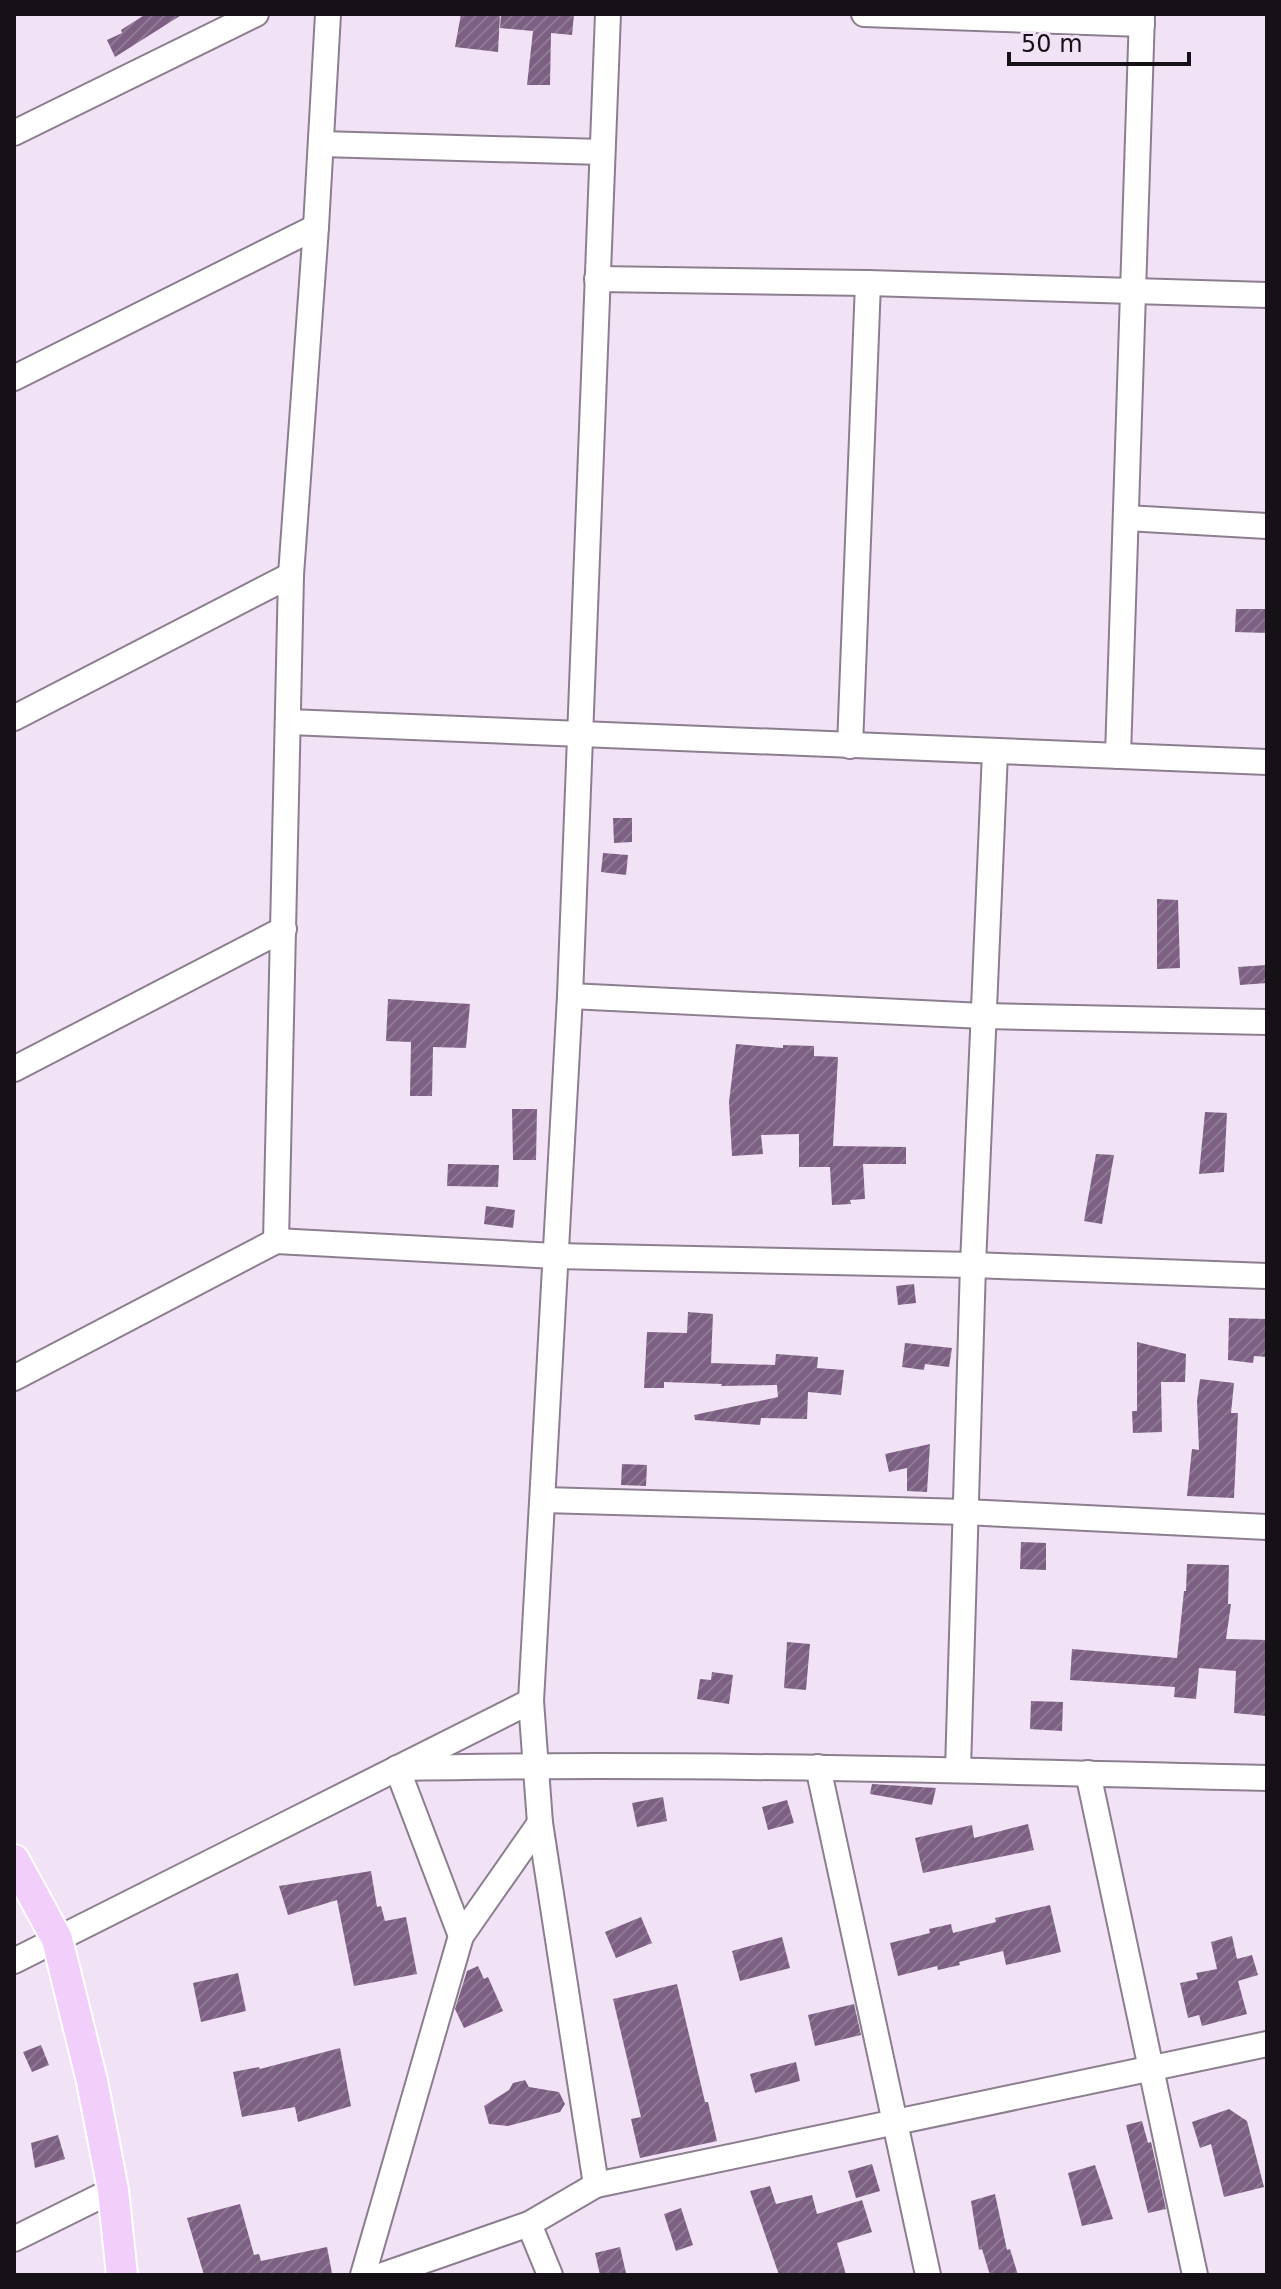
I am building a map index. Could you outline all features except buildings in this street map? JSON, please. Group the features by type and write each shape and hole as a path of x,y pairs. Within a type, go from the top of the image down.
{"main road":[{"path":"14,1860 57,1939 92,2081 113,2190 122,2275"}],"street":[{"path":"14,133 256,14"},
{"path":"276,1241 291,575 328,14"},
{"path":"596,2185 540,1823 531,1701 570,996 608,14"},
{"path":"864,14 1142,19 1118,756"},
{"path":"321,144 602,152"},
{"path":"14,378 316,227"},
{"path":"597,279 868,283 1267,295"},
{"path":"850,746 868,283"},
{"path":"1126,518 1267,526"},
{"path":"14,718 291,575"},
{"path":"289,722 1267,762"},
{"path":"958,1770 973,1265 995,752"},
{"path":"14,1069 284,929"},
{"path":"570,996 983,1016 1267,1022"},
{"path":"14,1378 276,1241 555,1256 973,1265 1267,1276"},
{"path":"543,1500 965,1512 1267,1527"},
{"path":"14,1961 531,1701"},
{"path":"397,1768 537,1765 818,1767 1267,1778"},
{"path":"818,1767 928,2275"},
{"path":"397,1768 461,1936"},
{"path":"1088,1773 1195,2275"},
{"path":"363,2275 461,1936 540,1823"},
{"path":"383,2275 529,2224 596,2185 1267,2044"},
{"path":"14,2239 113,2190"},
{"path":"529,2224 550,2275"}]}
